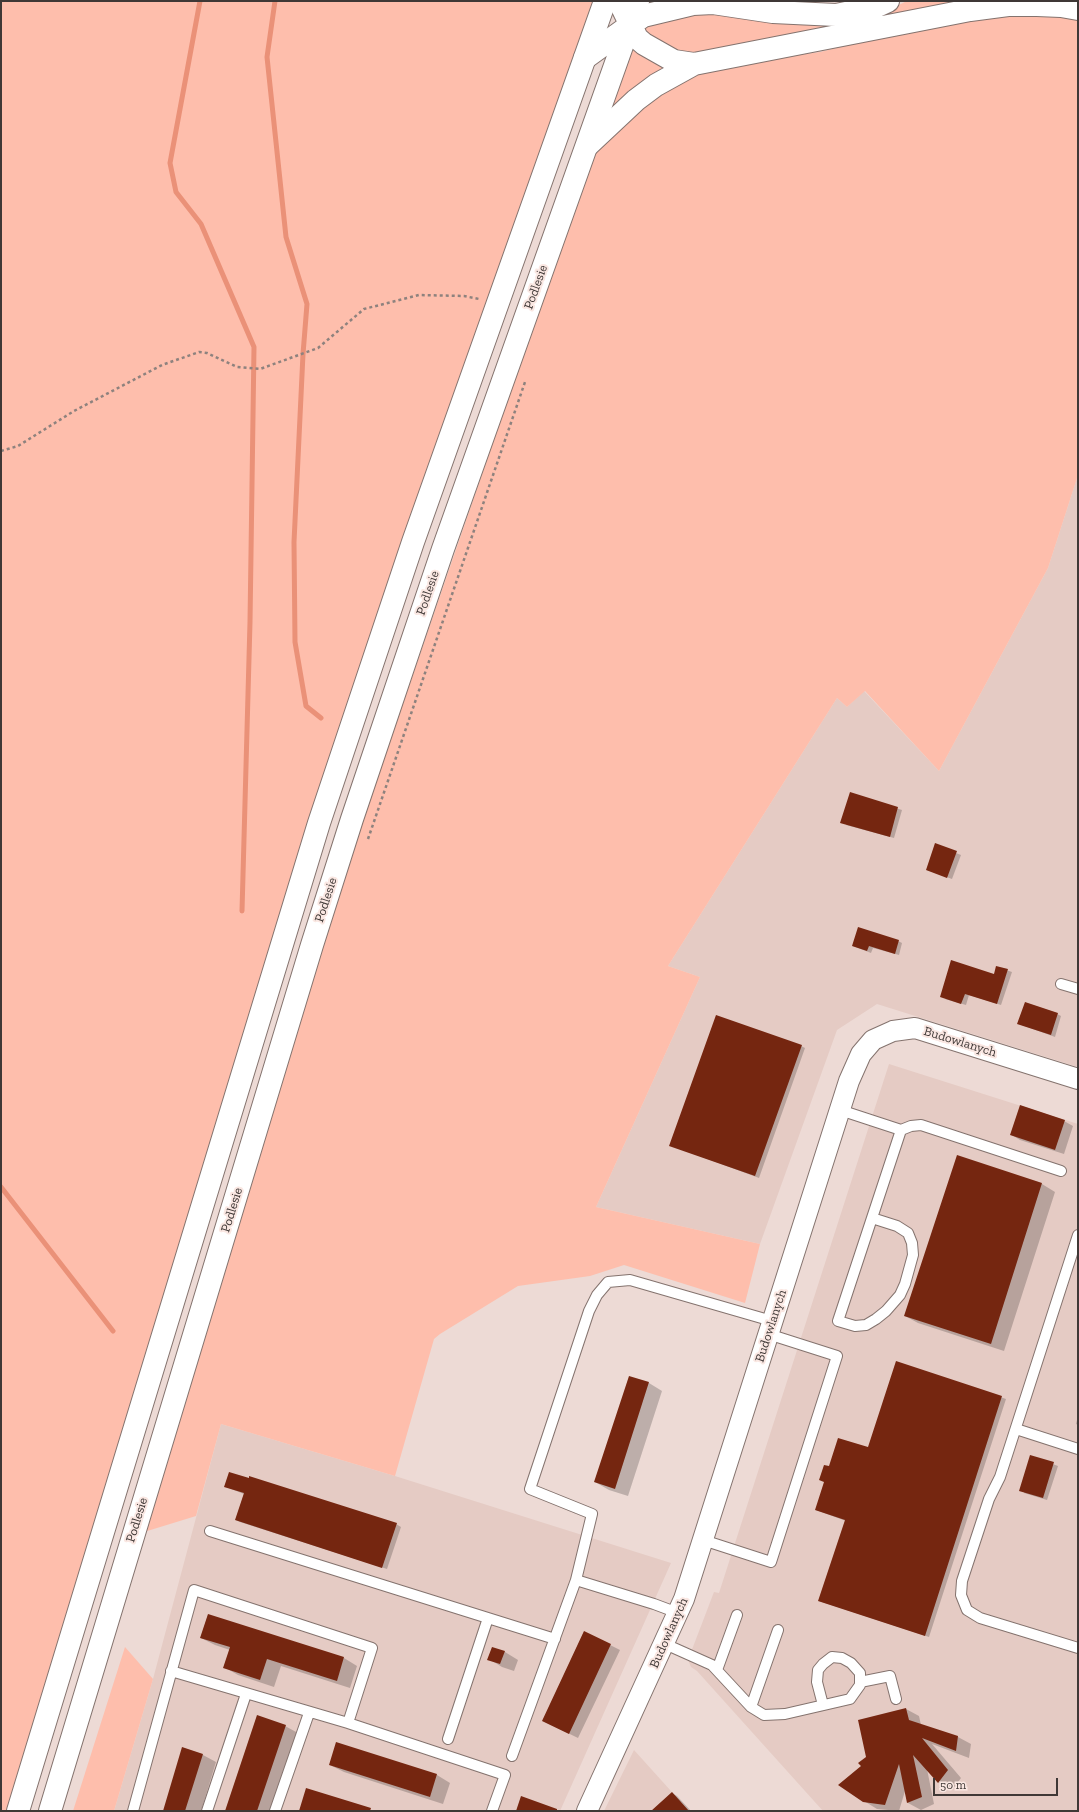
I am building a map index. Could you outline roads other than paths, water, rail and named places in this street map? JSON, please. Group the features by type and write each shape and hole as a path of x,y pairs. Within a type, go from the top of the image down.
{"main road":[{"path":"18,1811 317,830 413,542 605,1"},
{"path":"619,1 637,38 660,55 674,61 694,64"},
{"name":"Podlesie","path":"50,1811 312,945 352,819 443,549 638,1"},
{"path":"784,1 802,13"},
{"path":"585,58 643,16 693,4 713,3 773,12 836,15 875,7 888,1"},
{"path":"588,145 636,100 656,85 694,64 970,10 1008,5 1061,6 1078,9"}],"street":[{"name":"Budowlanych","path":"587,1811 665,1644 684,1599 849,1081 861,1054 873,1040 893,1031 915,1028 1078,1079"}],"lane":[{"path":"1061,984 1078,989"},
{"path":"840,1110 901,1130 911,1126 921,1125 1061,1171"},
{"path":"872,1218 897,1226 908,1233 912,1243 913,1255 905,1284 900,1295 886,1311 876,1319 866,1325 854,1326 838,1321 901,1130"},
{"path":"1078,1236 1000,1477 989,1499 962,1581 962,1595 967,1610 980,1618 1078,1648"},
{"path":"512,1756 576,1580 592,1514 530,1489 589,1311 597,1295 608,1282 630,1280 770,1327 837,1356 771,1562 703,1540"},
{"path":"1016,1429 1078,1449"},
{"path":"210,1531 555,1639"},
{"path":"576,1580 678,1613"},
{"path":"133,1811 194,1590 372,1648 348,1723"},
{"path":"717,1670 737,1615"},
{"path":"448,1739 488,1618"},
{"path":"751,1707 778,1630"},
{"path":"665,1644 712,1665 751,1707 764,1715 785,1714 850,1699 860,1686 860,1673 852,1663 842,1658 832,1657 818,1670 817,1682 823,1705"},
{"path":"171,1671 309,1713 348,1723 505,1775 492,1811"},
{"path":"860,1682 890,1676 896,1699"},
{"path":"207,1811 246,1694"},
{"path":"275,1811 309,1713"}],"waterway":[{"path":"200,1 170,163 176,192 201,224 254,347 250,622 242,911"},
{"path":"275,1 267,57 286,237 307,304 303,354 294,542 295,642 306,706 321,718"},
{"path":"1,1187 113,1331"}]}
